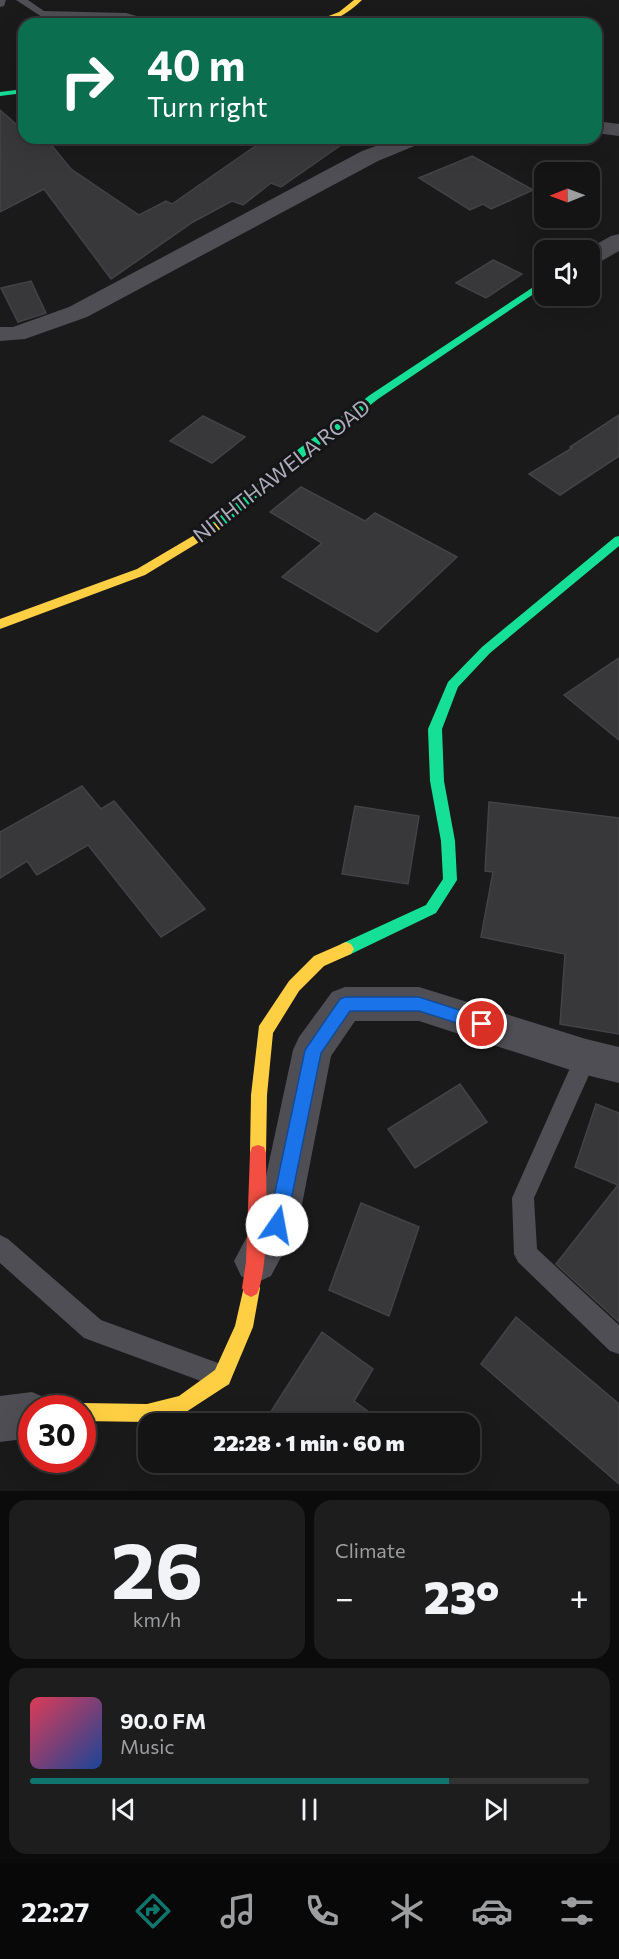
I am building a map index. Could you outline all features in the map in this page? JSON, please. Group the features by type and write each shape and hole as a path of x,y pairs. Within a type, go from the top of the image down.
{"street":[{"path":"330,18 342,14 358,0"},
{"path":"0,94 18,92"},
{"path":"602,128 619,130"},
{"path":"0,334 16,333 78,312 370,156 401,144"},
{"path":"600,252 619,241"},
{"name":"NITHTHAWELA ROAD","path":"0,624 141,572 221,523 296,457 374,397 534,290"},
{"path":"96,1412 147,1413 183,1405 222,1377 244,1328 255,1263 259,1095 265,1031 294,986 319,961 431,909 450,880 448,841 437,781 435,729 453,685 486,650 619,540"},
{"path":"255,1263 277,1225 313,1050 345,1004 419,1004 603,1061"},
{"path":"0,1419 18,1416"}],"lane":[{"path":"21,0 42,14 134,18"},
{"path":"603,1061 523,1198 526,1254 619,1342"},
{"path":"0,1247 93,1329 222,1377"}],"building":[{"path":"0,110 18,126 18,144 51,144 71,169 139,215 166,201 172,204 258,144 342,144 281,187 271,183 243,205 232,201 193,222 111,279 44,189 0,212"},
{"path":"472,156 533,190 491,209 483,204 470,210 419,178"},
{"path":"493,260 522,274 486,298 456,283"},
{"path":"31,281 46,313 18,322 1,288"},
{"path":"619,415 619,456 560,495 529,474 572,448 570,447"},
{"path":"203,416 245,437 212,463 170,441"},
{"path":"301,487 365,521 375,513 457,557 377,632 282,577 322,543 270,512"},
{"path":"619,658 619,740 564,695"},
{"path":"82,786 101,809 114,801 205,909 161,937 88,845 37,875 27,861 0,878 0,832"},
{"path":"489,802 619,818 619,1034 560,1024 565,954 481,937 493,872 485,871"},
{"path":"355,806 419,816 408,884 342,874"},
{"path":"460,1084 487,1122 415,1168 388,1129"},
{"path":"596,1104 619,1113 619,1322 556,1264 618,1185 575,1167"},
{"path":"361,1203 419,1227 389,1316 329,1290"},
{"path":"516,1317 619,1404 619,1484 481,1364"},
{"path":"322,1332 373,1369 354,1401 370,1413 270,1413"}],"traffic: fast":[{"path":"0,94 18,92"},
{"path":"215,527 296,457 374,397 534,290"},
{"path":"346,949 431,909 450,880 448,841 437,781 435,729 453,685 486,650 619,540"}],"traffic: slow":[{"path":"330,18 342,14 358,0"},
{"path":"0,624 141,572 215,527"},
{"path":"258,1153 259,1095 265,1031 294,986 319,961 346,949"},
{"path":"96,1412 147,1413 183,1405 222,1377 244,1327 251,1288"}],"traffic: jam":[{"path":"251,1288 255,1262 258,1153"}],"route":[{"path":"277,1225 313,1050 345,1004 419,1004 482,1024"}]}
